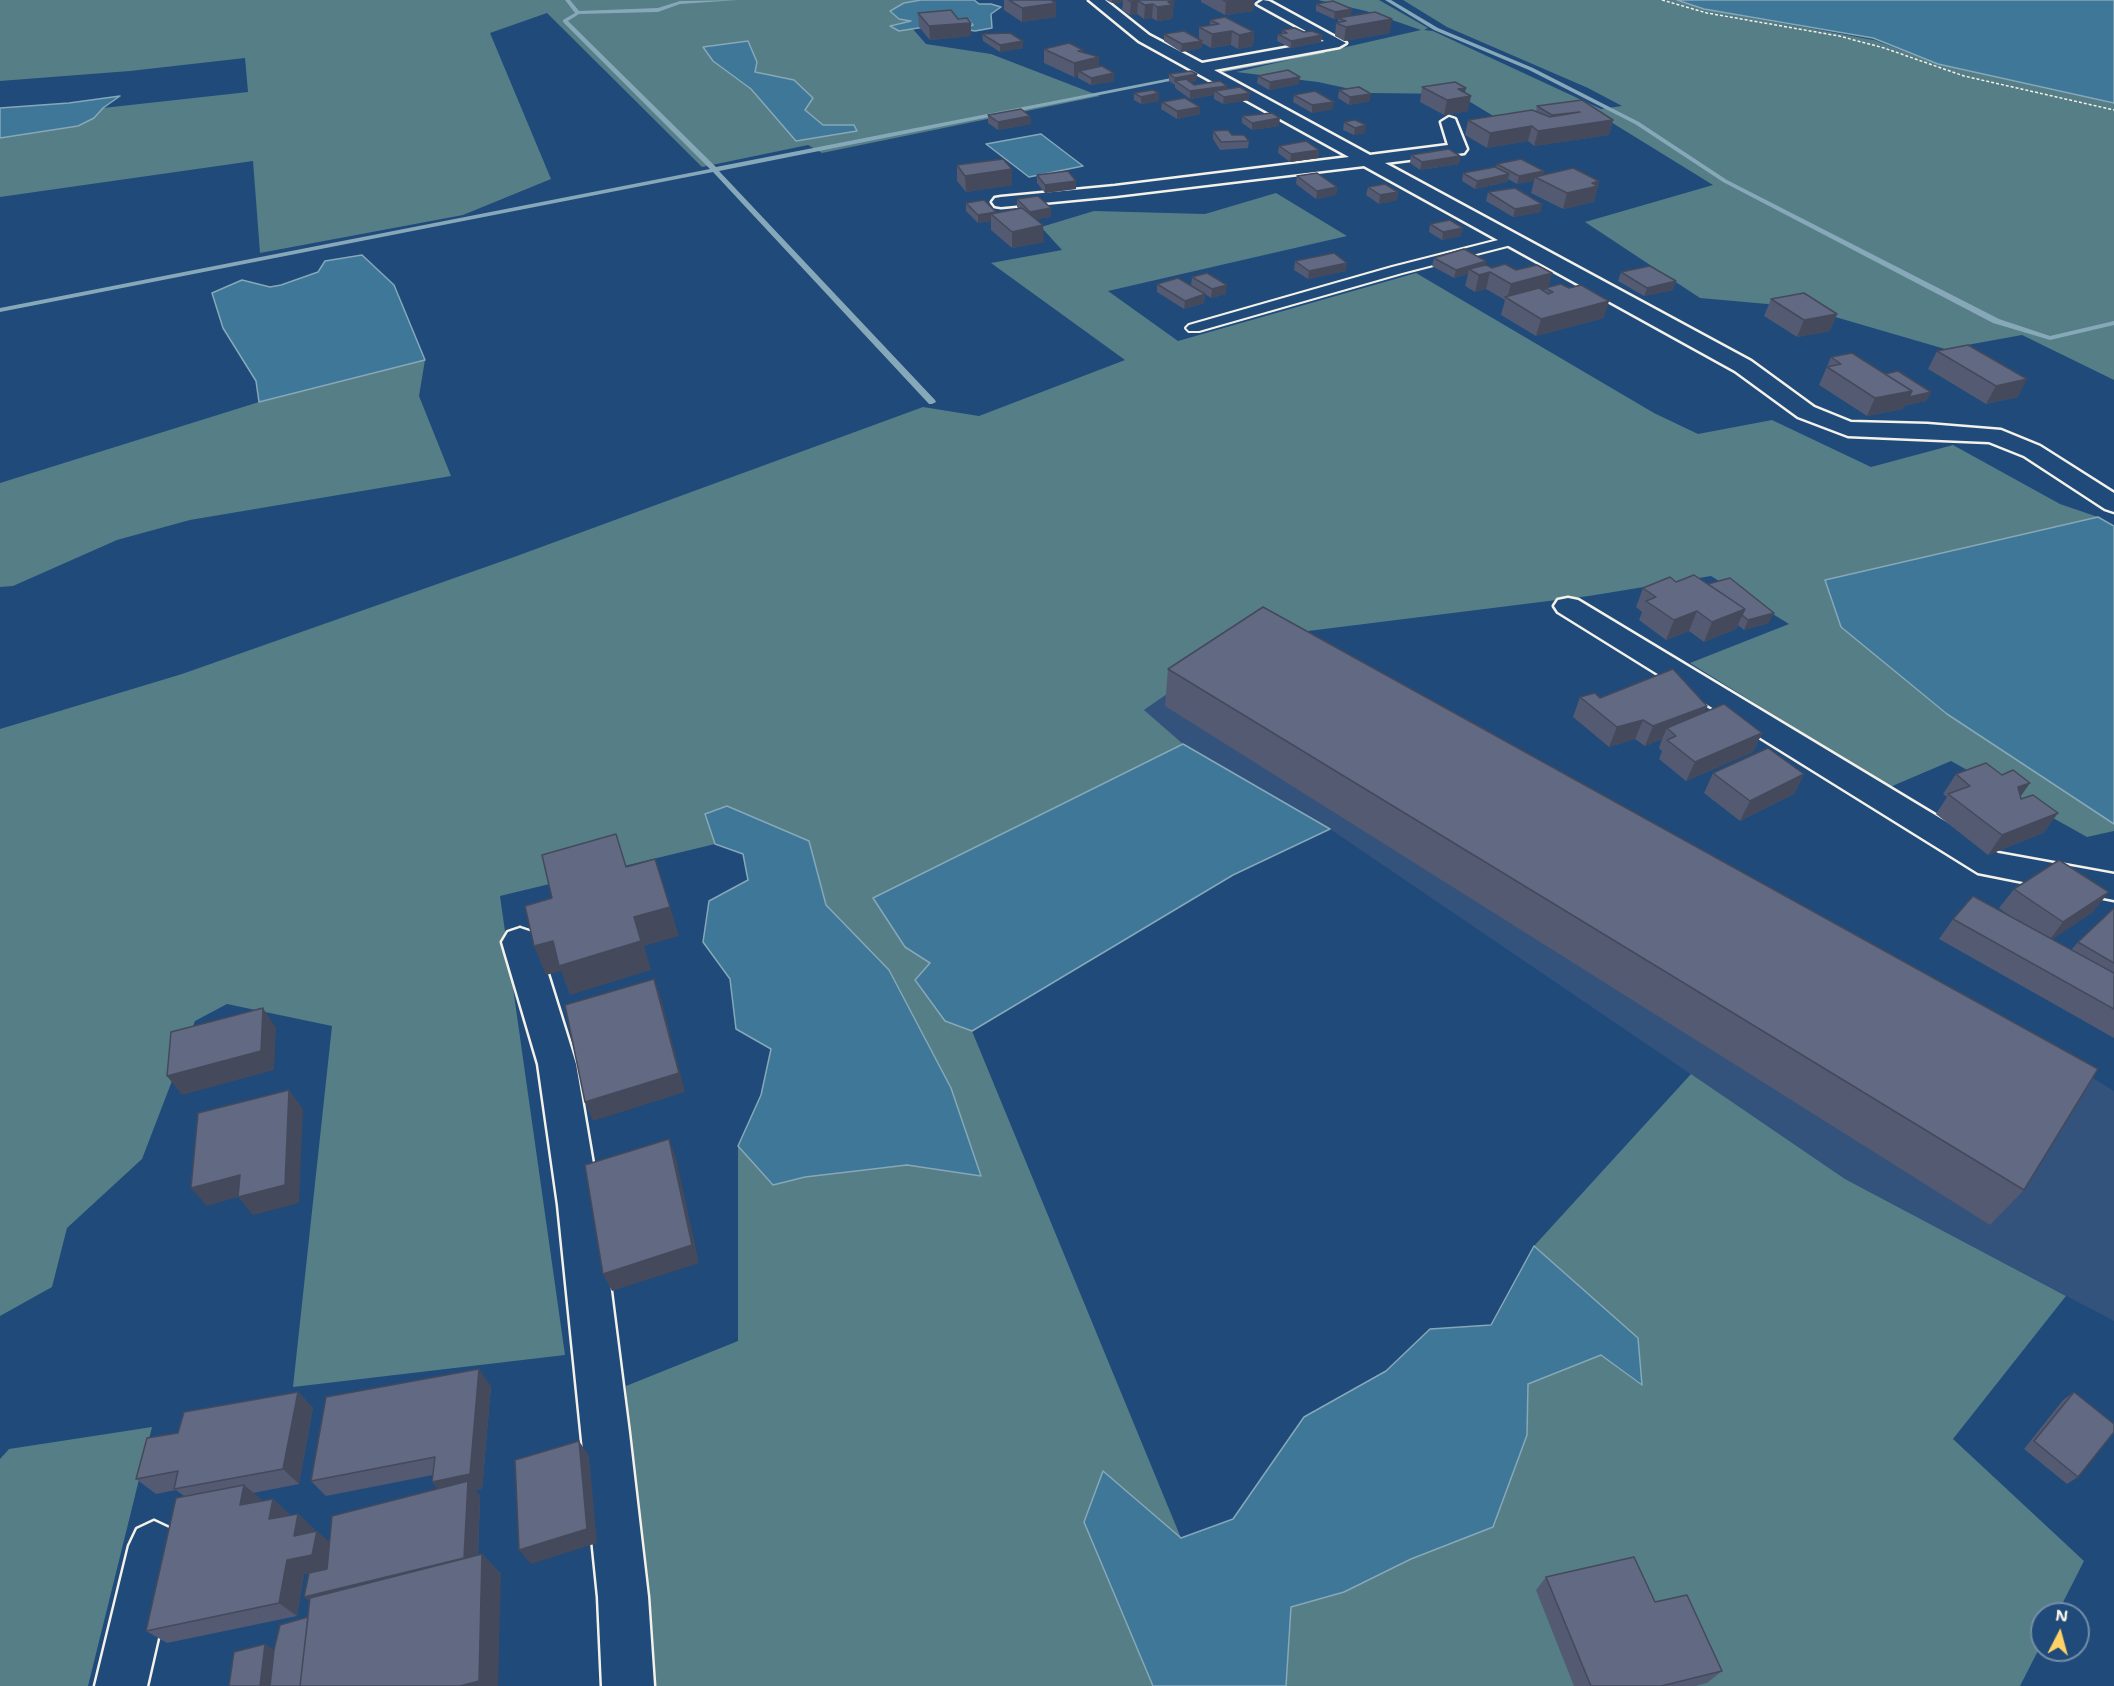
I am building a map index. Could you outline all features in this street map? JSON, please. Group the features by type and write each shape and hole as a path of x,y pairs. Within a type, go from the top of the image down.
{"street":[{"path":"1096,0 1144,38 1743,366 1806,412 1848,429 1992,435 2032,451 2114,504"},
{"path":"1202,68 1339,44 1264,4"},
{"path":"1001,202 1115,191 1458,149 1449,122"},
{"path":"1568,606 1990,864 2114,887"},
{"path":"520,942 557,1064 579,1205 609,1456 623,1597 628,1686"},
{"path":"121,1686 154,1546"}],"lane":[{"path":"1194,328 1397,270 1514,240"}],"path":[{"path":"1662,0 1707,13 1839,36 1884,48 1964,76 2114,110"}],"shaded area":[{"path":"921,0 974,0 979,4 1001,7 991,14 992,28 975,31 963,29 973,25 969,20 899,31 890,26 911,21 899,19 890,11 904,3"},
{"path":"1677,0 2114,0 2114,103 1938,64 1873,38 1704,9"},
{"path":"748,41 757,62 755,72 794,80 813,98 805,110 823,125 854,125 857,131 796,141 751,89 713,61 703,47"},
{"path":"120,96 103,108 94,118 78,126 0,138 0,108 69,103"},
{"path":"1041,134 1083,166 1029,177 986,144"},
{"path":"362,255 394,285 425,360 259,402 256,381 223,328 212,293 242,280 270,287 281,285 318,272 325,261"},
{"path":"2098,517 2114,526 2114,824 1947,714 1841,627 1825,580"},
{"path":"1258,631 2012,1029 2114,1091 2114,1321 1845,1179 1330,829 1183,744 1143,711"},
{"path":"1183,744 1330,829 1233,875 972,1031 945,1021 915,980 930,963 905,947 873,898"},
{"path":"727,806 809,841 826,905 889,970 951,1088 981,1176 907,1165 805,1177 773,1185 738,1146 761,1095 771,1049 736,1029 730,979 703,942 709,901 748,880 743,854 715,844 705,814"},
{"path":"1534,1246 1638,1338 1642,1385 1601,1355 1528,1384 1527,1435 1493,1527 1411,1559 1344,1592 1291,1607 1286,1686 1153,1686 1084,1522 1103,1471 1181,1538 1233,1519 1304,1417 1386,1371 1430,1329 1491,1325"}],"green space":[{"path":"0,0 921,0 904,3 890,10 899,19 913,21 891,25 899,31 912,28 926,44 991,54 1100,96 822,153 808,145 702,167 547,13 490,33 551,179 463,215 260,253 253,161 0,197 0,138 78,126 94,118 103,108 248,92 245,58 130,71 0,81"},
{"path":"1318,0 1379,0 1428,28 1424,30 1433,31 1601,109 1622,106 1588,88 1447,27 1403,0 1677,0 1704,9 1874,40 1938,64 2114,103 2114,380 2022,335 1945,349 1801,307 1700,298 1585,222 1713,185 1593,111 1500,120 1457,94 1369,93 1318,82 1236,72 1421,30 1366,11"},
{"path":"1276,193 1347,236 1108,291 1178,341 1416,273 1654,413 1698,434 1772,420 1871,467 1953,445 2060,504 2098,517 1825,580 1841,627 1947,714 2114,824 2114,831 2087,837 1951,761 1890,787 1690,663 1789,624 1711,576 1589,596 1268,636 1258,631 1144,710 1183,744 874,898 905,947 931,963 915,981 938,1012 972,1031 1181,1538 1103,1472 1085,1522 1153,1686 651,1686 626,1386 738,1341 738,1146 773,1185 805,1177 907,1165 981,1176 951,1088 889,970 826,905 809,841 705,814 715,844 500,896 565,1355 293,1387 332,1026 227,1004 195,1021 142,1159 67,1228 52,1287 0,1316 0,729 182,674 514,557 923,407 979,416 1125,360 991,263 1062,250 1041,227 1094,211 1205,214"},
{"path":"425,360 419,396 451,476 190,520 117,540 13,586 0,587 0,483 259,402"},
{"path":"1691,1074 1845,1179 2066,1296 1953,1439 2084,1561 2063,1602 2030,1602 2030,1662 2032,1662 2020,1686 1286,1686 1291,1607 1344,1592 1411,1559 1527,1435 1528,1384 1601,1355 1641,1385 1638,1338 1534,1246"},
{"path":"152,1427 88,1686 0,1686 0,1459 9,1449"}],"building":[{"path":"1009,0 1051,0 1056,3 1022,8"},
{"path":"1128,0 1174,1 1168,2 1173,5 1157,7 1153,4 1145,5 1138,1"},
{"path":"1333,1 1352,9 1335,12 1316,4"},
{"path":"951,10 958,19 967,18 971,23 929,26 918,13"},
{"path":"1375,12 1392,19 1346,27 1336,23 1346,21 1338,18"},
{"path":"1225,17 1254,32 1239,35 1232,31 1212,34 1199,27 1219,24 1210,20"},
{"path":"1295,28 1322,35 1291,41 1278,34 1287,33 1282,30"},
{"path":"1184,31 1202,41 1182,44 1164,34"},
{"path":"1010,33 1023,41 1000,45 982,34"},
{"path":"1069,43 1083,50 1078,51 1099,57 1074,63 1044,49"},
{"path":"1102,66 1114,73 1091,78 1079,71"},
{"path":"1288,70 1300,77 1270,82 1258,76"},
{"path":"1191,71 1197,74 1175,78 1169,74"},
{"path":"1186,79 1194,85 1220,81 1227,86 1190,91 1175,81"},
{"path":"1455,82 1466,88 1458,89 1471,96 1447,100 1422,87"},
{"path":"1240,87 1250,93 1224,97 1215,91"},
{"path":"1359,87 1371,94 1350,97 1339,90"},
{"path":"1153,90 1159,93 1141,97 1134,93"},
{"path":"1315,91 1334,102 1312,105 1294,95"},
{"path":"1185,98 1200,107 1177,111 1162,102"},
{"path":"1582,100 1613,120 1538,131 1532,126 1490,133 1468,120 1532,110 1550,117 1580,112 1552,115 1537,106"},
{"path":"1021,109 1030,116 998,122 988,115"},
{"path":"1272,113 1280,118 1252,123 1242,116"},
{"path":"1355,120 1366,125 1355,128 1344,122"},
{"path":"1228,130 1232,135 1244,135 1249,141 1221,142 1213,131"},
{"path":"1306,141 1319,150 1291,154 1279,146"},
{"path":"1449,149 1460,156 1422,162 1411,155"},
{"path":"1003,159 1012,169 965,176 957,165"},
{"path":"1521,159 1544,171 1519,176 1497,164"},
{"path":"1495,167 1509,174 1477,181 1463,173"},
{"path":"1573,168 1599,181 1592,183 1598,186 1567,193 1535,177"},
{"path":"1068,171 1076,181 1045,185 1037,175"},
{"path":"1317,173 1337,187 1317,191 1297,176"},
{"path":"1385,184 1398,192 1380,195 1368,187"},
{"path":"1515,188 1542,204 1515,209 1488,192"},
{"path":"1038,196 1051,208 1030,212 1017,199"},
{"path":"984,200 996,212 978,215 966,203"},
{"path":"1022,208 1043,225 1012,232 991,214"},
{"path":"1450,220 1463,228 1443,232 1430,224"},
{"path":"1464,249 1486,261 1456,270 1434,258"},
{"path":"1334,253 1347,263 1309,271 1295,261"},
{"path":"1505,264 1516,270 1537,265 1552,273 1511,284 1490,272 1479,275 1469,269 1486,265 1492,268"},
{"path":"1650,266 1676,281 1647,288 1621,272"},
{"path":"1207,273 1227,285 1212,289 1192,277"},
{"path":"1178,278 1205,294 1185,301 1157,284"},
{"path":"1561,284 1569,288 1581,285 1609,301 1541,319 1505,297 1539,288 1548,294 1553,292 1545,288"},
{"path":"1804,293 1837,314 1804,320 1771,299"},
{"path":"1968,345 2027,379 1996,386 1937,351"},
{"path":"1852,353 1912,391 1875,398 1827,367 1841,364 1831,357"},
{"path":"1898,371 1931,392 1909,397 1912,391 1885,374"},
{"path":"1694,575 1745,609 1712,622 1697,611 1674,620 1646,601 1656,597 1643,588 1670,577 1676,582"},
{"path":"1730,578 1774,613 1748,620 1742,615 1745,609 1708,584"},
{"path":"1263,607 2098,1069 2024,1190 1168,669"},
{"path":"1673,669 1707,706 1653,726 1643,720 1617,727 1580,697 1595,693 1600,698"},
{"path":"1724,704 1762,733 1695,762 1667,740 1676,736 1667,728"},
{"path":"1768,748 1804,774 1750,801 1713,773"},
{"path":"1986,763 2002,775 2013,770 2030,783 2018,787 2021,799 2033,795 2058,813 2002,835 1948,794 1970,786 1956,774"},
{"path":"616,834 626,867 655,859 670,907 634,917 641,941 559,966 553,941 534,946 525,906 552,898 542,855"},
{"path":"2059,860 2109,892 2063,922 2014,889"},
{"path":"1973,896 2114,973 2114,1009 1953,919"},
{"path":"2114,908 2114,963 2078,942"},
{"path":"654,979 679,1073 585,1102 565,1005"},
{"path":"263,1008 261,1051 167,1076 171,1032"},
{"path":"289,1090 285,1185 238,1197 240,1175 191,1188 198,1113"},
{"path":"669,1139 692,1245 603,1274 585,1165"},
{"path":"479,1369 470,1474 432,1482 435,1457 311,1481 326,1397"},
{"path":"298,1392 283,1469 174,1489 178,1471 136,1479 147,1438 178,1433 184,1412"},
{"path":"2074,1392 2114,1424 2114,1432 2078,1477 2034,1441"},
{"path":"579,1441 587,1529 519,1550 515,1460"},
{"path":"468,1481 464,1558 304,1597 309,1573 327,1569 332,1516"},
{"path":"244,1485 240,1505 273,1499 269,1519 298,1514 294,1536 317,1531 312,1555 287,1560 279,1603 146,1631 176,1498"},
{"path":"482,1554 479,1681 460,1686 300,1686 310,1598"},
{"path":"1634,1557 1655,1602 1687,1595 1722,1671 1661,1686 1591,1686 1546,1577"},
{"path":"308,1617 300,1686 270,1686 274,1650 280,1625"},
{"path":"265,1644 260,1686 229,1686 234,1652"}],"waterway":[{"path":"567,0 578,13"},
{"path":"578,13 658,10 680,3 736,0"},
{"path":"1387,0 1436,29 1531,69 1637,123 1725,181 1996,321 2050,338 2114,323"},
{"path":"578,13 565,21 715,170"},
{"path":"1223,70 1323,52"},
{"path":"715,170 1197,75"},
{"path":"0,310 715,170"},
{"path":"715,170 932,402"}]}
